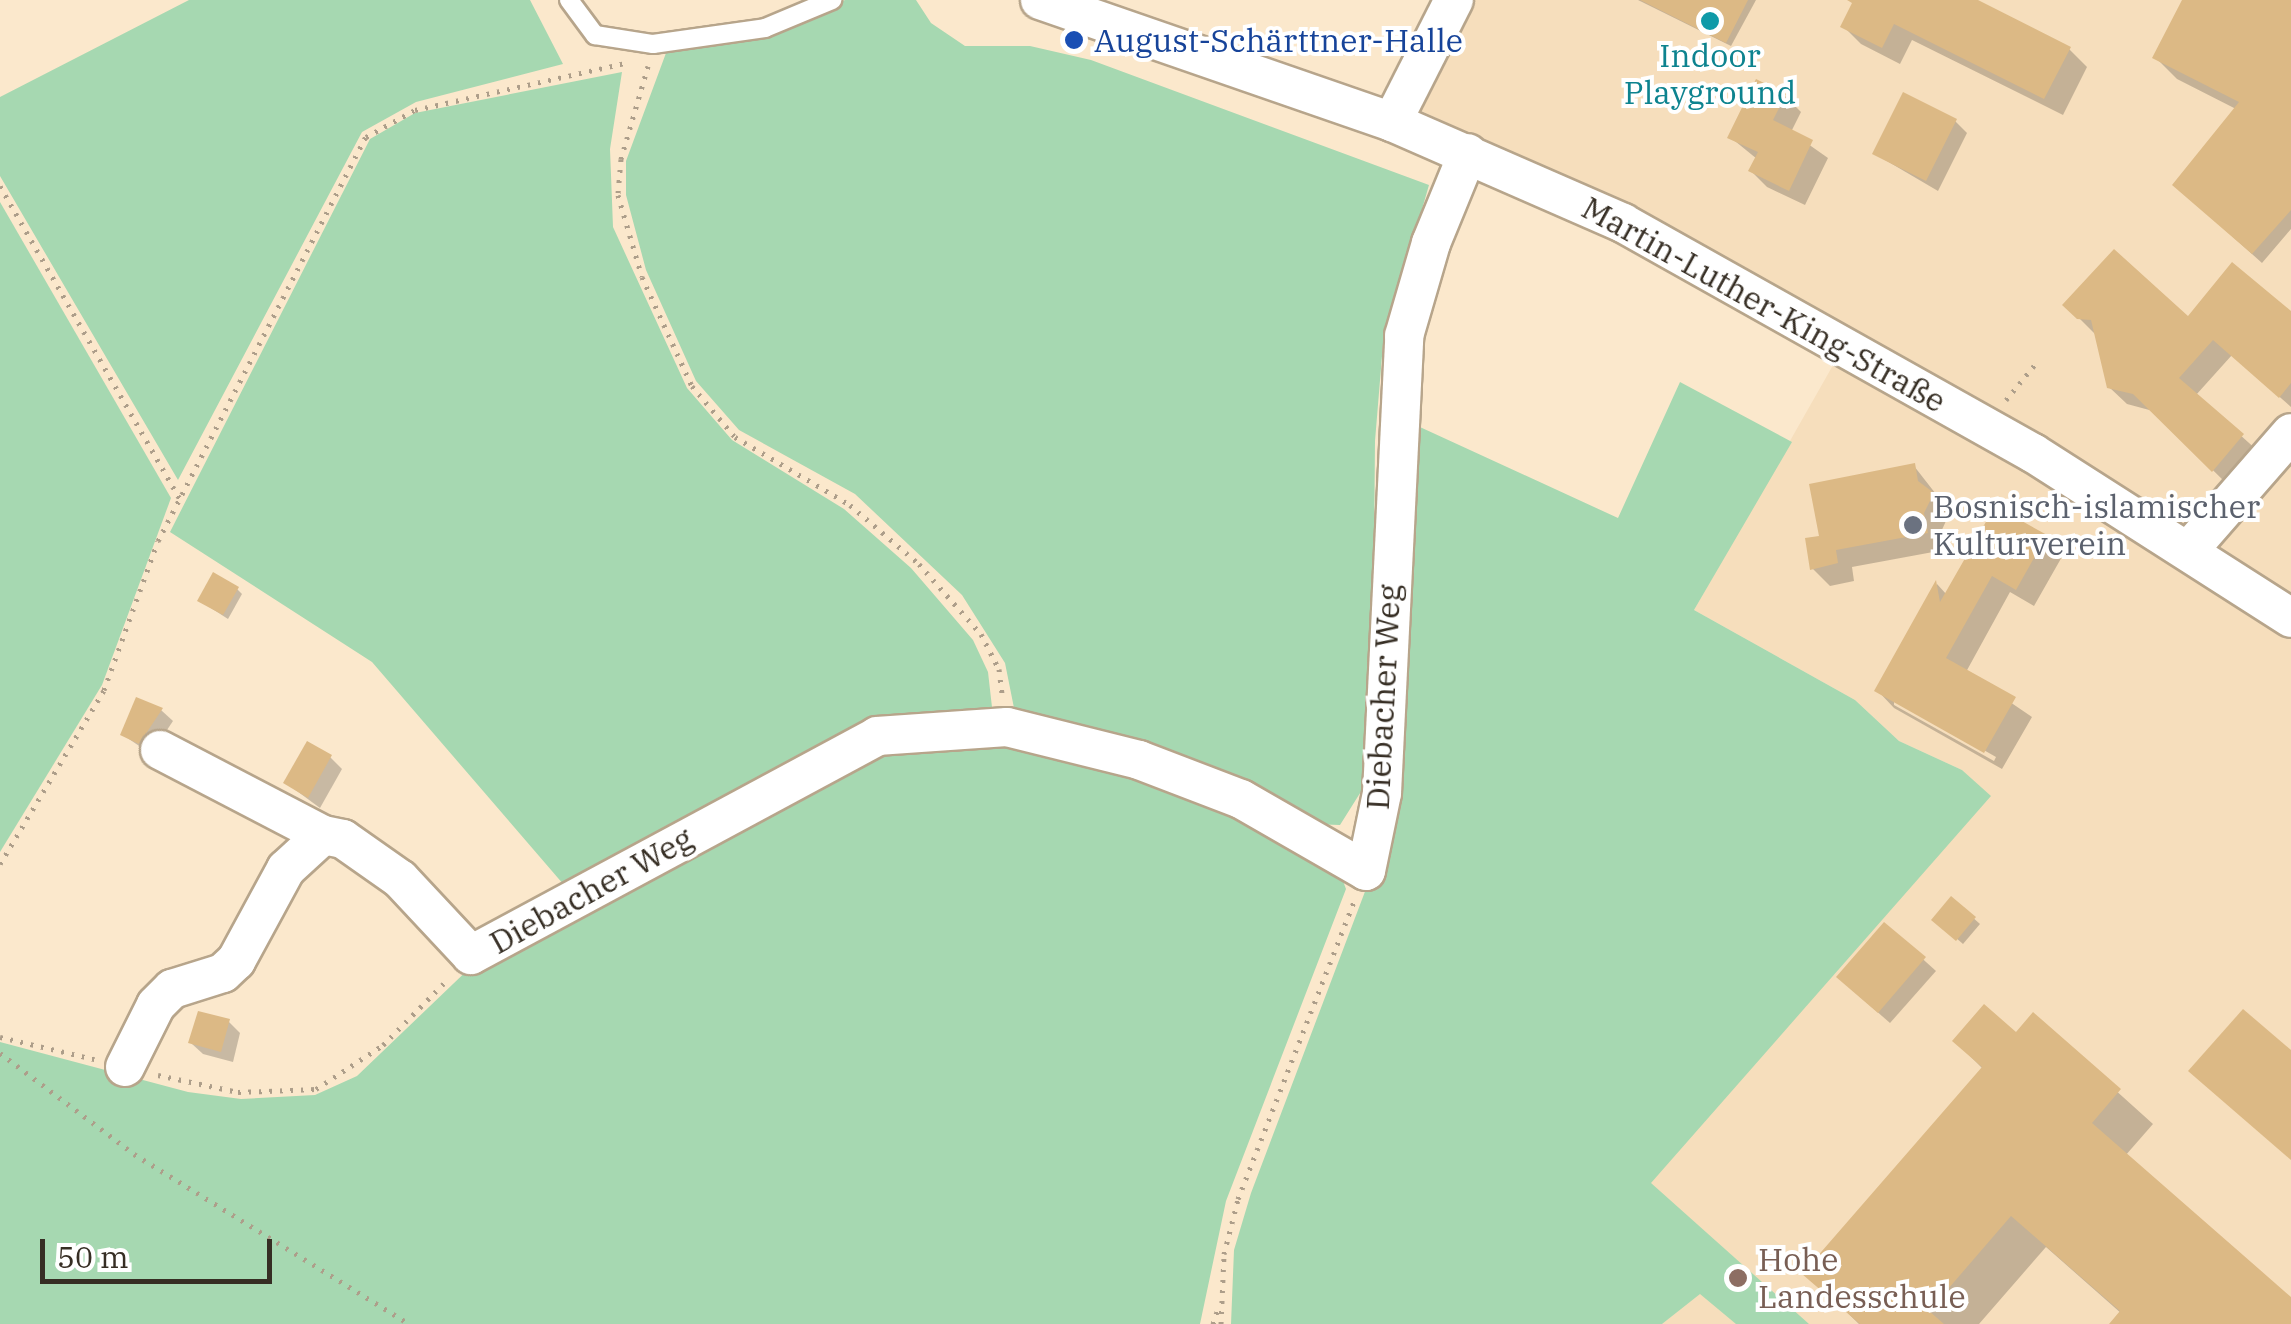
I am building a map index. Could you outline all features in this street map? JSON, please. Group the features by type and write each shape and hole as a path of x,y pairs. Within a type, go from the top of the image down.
{"street":[{"name":"Martin-Luther-King-Straße","path":"1040,0 1092,11 1392,122 1468,153 1708,266 1985,426 2189,550 2291,618"},
{"path":"1392,122 1454,0"},
{"name":"Diebacher Weg","path":"160,750 323,835 343,839 400,879 471,955 876,736 1007,728 1191,776 1366,871 1382,793 1404,336 1431,243 1468,153"},
{"path":"2189,550 2291,433"},
{"path":"125,1066 156,1004 172,988 222,973 236,961 286,869 323,835"}],"lane":[{"path":"569,0 595,35 654,44 765,28 832,0"}],"path":[{"path":"0,864 104,690 180,500 366,137 415,110 618,69 654,44"},
{"path":"654,44 621,159 618,195 642,277 692,386 735,437 850,504 958,604 999,669 1007,728"},
{"path":"0,186 180,500"},
{"path":"1985,426 2037,362"},
{"path":"1213,1324 1238,1200 1366,871"},
{"name":"Diebacher Weg","path":"0,1037 238,1092 316,1089 382,1045 471,955"},
{"path":"0,1053 134,1154 408,1324"},
{"path":"1219,1306 1221,1324"}],"shaded area":[{"path":"1462,0 2291,0 2291,1324 1662,1324 1738,1261 1650,1183 1990,796 1962,770 1899,741 1855,700 1694,610 1853,330 1715,251 1411,106"}],"green space":[{"path":"189,0 530,0 563,64 416,102 362,132 178,480 0,176 0,97"},
{"path":"845,0 916,0 931,23 965,46 1030,46 1091,60 1429,185 1383,344 1375,441 1373,665 1362,790 1340,825 1310,824 1016,718 1005,663 962,595 855,494 739,430 696,381 646,270 626,195 626,161 666,53 772,34"},
{"path":"622,72 610,149 613,227 687,388 732,440 844,509 911,568 973,640 988,672 993,716 923,720 564,885 372,662 170,532 370,139 415,113"},
{"path":"0,202 171,498 102,685 0,852"},
{"path":"1680,382 1792,442 1694,610 1855,700 1899,741 1962,770 1991,796 1651,1183 1809,1324 1736,1324 1700,1294 1662,1324 1231,1324 1234,1250 1251,1193 1372,873 1409,422 1618,518"},
{"path":"1007,735 1189,786 1337,865 1346,889 1226,1201 1200,1324 0,1324 0,1042 188,1092 241,1099 315,1095 357,1076 477,961 842,760"}],"building":[{"name":"Indoor Playground","path":"1640,0 1748,0 1726,43"},
{"path":"1847,0 1978,0 2071,47 2044,99 1894,24 1882,48 1840,27 1852,3"},
{"path":"2182,0 2291,0 2291,210 2252,254 2172,185 2239,102 2152,58"},
{"path":"1756,79 1786,94 1773,120 1813,140 1789,191 1748,171 1758,152 1727,138"},
{"path":"1903,92 1957,119 1926,181 1872,154"},
{"path":"2114,249 2188,316 2232,262 2291,311 2291,383 2279,398 2213,340 2179,378 2244,434 2212,472 2133,394 2107,388 2091,320 2077,319 2062,305"},
{"path":"1915,463 1918,481 1934,493 1924,513 1928,533 1836,550 1838,563 1810,570 1805,538 1819,536 1809,484"},
{"path":"1995,506 2047,535 2016,590 1992,576 1946,658 2016,697 1984,753 1874,691 1936,580 1940,602"},
{"path":"213,572 239,587 223,615 197,601"},
{"path":"136,697 163,708 139,744 120,735"},
{"path":"307,741 332,755 308,798 283,783"},
{"path":"1951,896 1976,917 1956,941 1931,920"},
{"path":"1884,922 1926,957 1878,1013 1836,977"},
{"path":"1984,1004 2016,1032 2033,1012 2121,1089 2092,1123 2291,1297 2291,1324 2109,1324 2120,1311 2011,1216 1929,1311 1944,1324 1860,1324 1802,1274 1982,1067 1952,1041"},
{"path":"2243,1009 2291,1050 2291,1160 2188,1071"},
{"path":"198,1011 230,1019 221,1052 188,1043"}],"place":[{"name":"Indoor Playground","path":"1710,21"},
{"name":"August-Schärttner-Halle","path":"1074,40"},
{"name":"Bosnisch-islamischer Kulturverein","path":"1913,525"},
{"name":"Hohe Landesschule","path":"1738,1278"}]}
